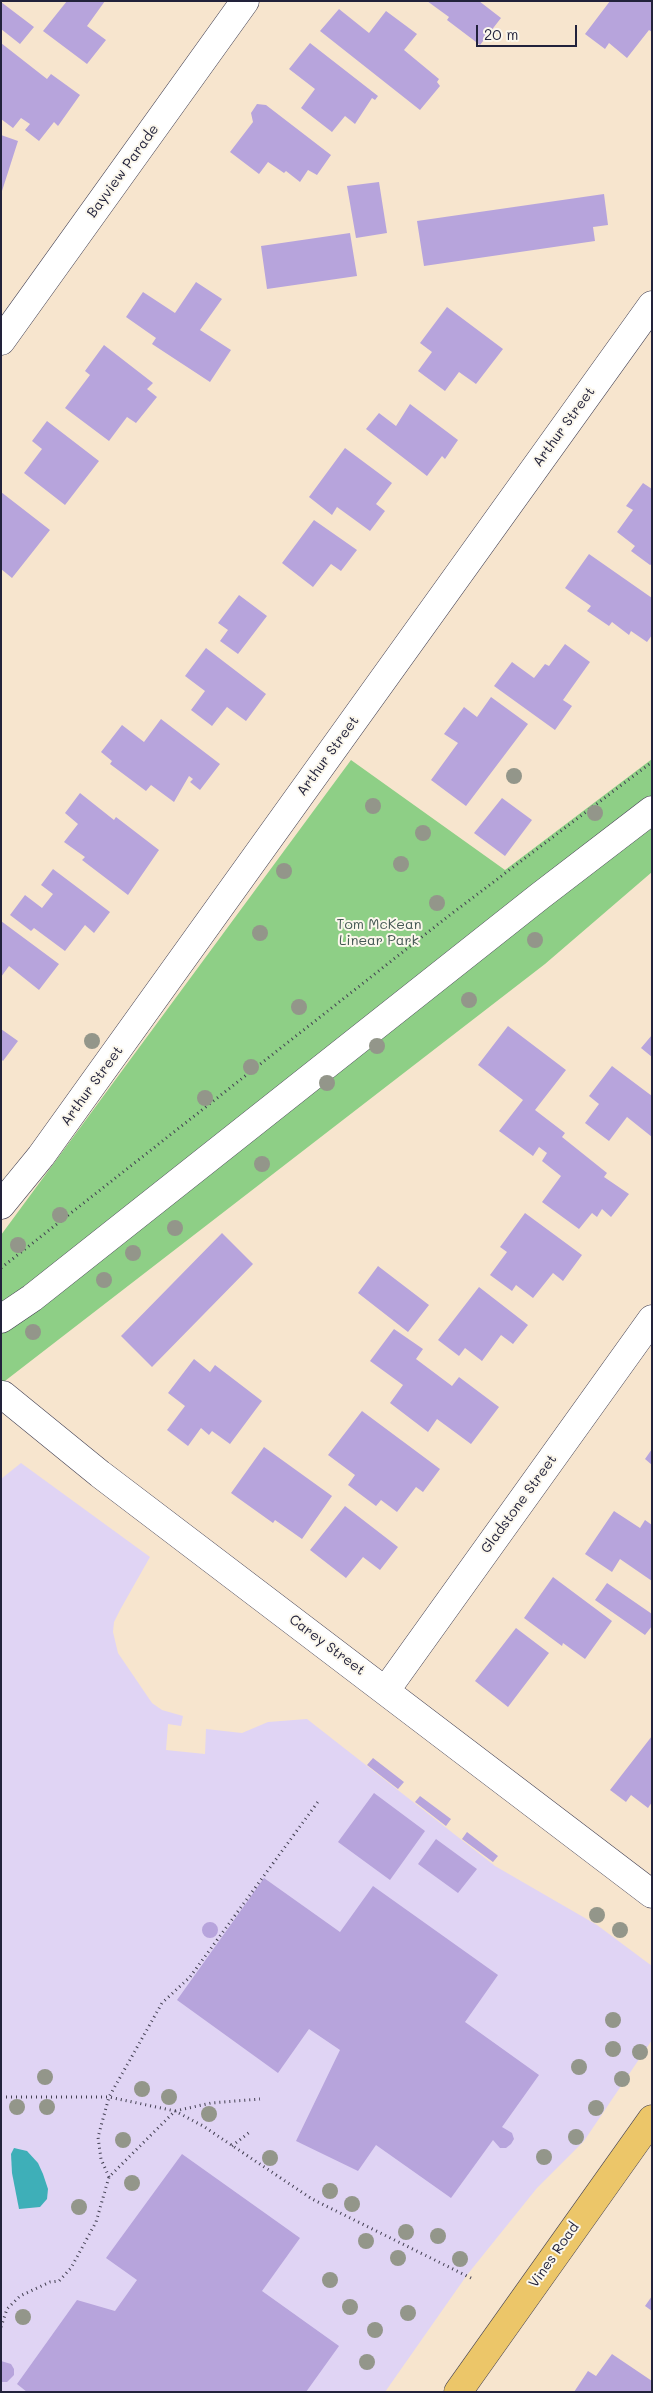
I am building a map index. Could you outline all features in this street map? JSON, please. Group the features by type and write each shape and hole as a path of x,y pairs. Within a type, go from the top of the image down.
{"main road":[{"name":"Vines Road","path":"458,2392 652,2119"}],"street":[{"name":"Bayview Parade","path":"1,341 245,1"},
{"name":"Arthur Street","path":"1,1205 41,1156 652,305"},
{"path":"1,1319 32,1298 540,896 652,810"},
{"name":"Gladstone Street","path":"386,1690 652,1319"},
{"name":"Carey Street","path":"2,1395 100,1474 652,1894"}],"path":[{"path":"1,1268 446,918 652,762"},
{"path":"109,2177 101,2159 98,2137 109,2097 162,2003 190,1977 320,1800"},
{"path":"1,2097 109,2097 175,2111 203,2126 312,2200 473,2280"},
{"path":"1,2327 7,2309 20,2296 50,2282 59,2281 71,2268 96,2222 109,2177 175,2111 211,2103 260,2099"},
{"path":"232,2146 251,2131"}],"shaded area":[{"path":"21,1463 150,1557 114,1622 113,1632 118,1653 152,1703 162,1710 183,1716 181,1726 168,1724 166,1750 205,1754 206,1729 242,1733 268,1722 307,1719 495,1866 597,1925 652,1966 652,2040 584,2141 537,2188 467,2275 385,2392 1,2392 1,1479"}],"green space":[{"name":"Tom McKean Linear Park","path":"652,759 652,872 545,964 1,1384 1,1235 351,760 505,870"}],"water":[{"path":"14,2148 27,2151 38,2163 43,2174 48,2189 47,2199 40,2207 19,2209 12,2173 11,2154"}],"building":[{"path":"67,1 105,1 87,26 106,40 87,64 43,31"},
{"path":"427,1 479,1 501,18 480,45 447,20 449,17"},
{"path":"610,1 652,1 652,32 649,30 627,58 609,43 605,49 585,34"},
{"path":"1,2 34,27 20,44 1,29"},
{"path":"339,9 369,33 386,11 417,34 404,50 439,79 437,82 440,86 420,110 320,31"},
{"path":"1,43 47,79 51,74 80,95 58,126 54,122 39,141 25,130 30,124 21,118 13,128 1,119"},
{"path":"310,43 378,96 375,100 372,98 355,124 345,116 332,132 301,108 315,89 289,69"},
{"path":"257,104 266,105 331,155 317,175 308,170 300,182 286,171 284,173 268,162 259,174 230,152 253,122 251,113"},
{"path":"1,135 18,141 2,191 1,191"},
{"path":"379,182 387,233 356,238 347,186"},
{"path":"604,194 608,225 593,227 595,241 424,266 417,221"},
{"path":"350,233 357,276 267,289 261,246"},
{"path":"196,282 222,299 200,330 231,350 210,382 152,344 156,338 126,317 143,292 175,313"},
{"path":"447,307 503,349 476,384 459,372 445,391 418,371 432,352 420,343"},
{"path":"104,345 153,383 147,389 157,397 136,423 127,417 109,441 65,408 90,375 85,371"},
{"path":"410,404 458,440 445,459 442,456 427,476 366,429 379,413 396,426"},
{"path":"47,421 99,461 65,505 24,473 42,449 32,441"},
{"path":"345,448 392,483 376,504 385,511 370,531 337,507 332,515 309,497"},
{"path":"643,483 652,489 652,564 650,565 631,551 635,546 617,532 633,510 626,506"},
{"path":"1,492 50,530 12,578 1,569"},
{"path":"314,520 357,550 341,571 331,564 313,587 282,563"},
{"path":"589,554 652,598 652,635 647,642 631,631 629,635 612,622 609,626 587,611 591,606 565,588"},
{"path":"239,595 267,616 238,654 220,641 228,630 218,623"},
{"path":"565,644 590,662 563,700 572,706 555,730 494,686 512,662 534,678 545,664 549,666"},
{"path":"206,648 266,694 246,721 227,707 212,726 191,710 205,691 185,676"},
{"path":"491,697 528,724 466,806 431,780 458,743 444,734 464,707 477,717"},
{"path":"161,719 220,764 200,790 190,782 193,779 189,776 174,802 151,785 146,791 110,764 112,761 101,752 122,725 144,742"},
{"path":"80,793 114,820 116,817 159,850 128,895 82,860 85,857 64,842 78,824 65,813"},
{"path":"502,798 532,820 505,856 474,833"},
{"path":"53,869 110,912 94,933 85,925 65,951 34,928 31,931 10,915 25,895 42,908 53,894 41,885"},
{"path":"1,921 59,964 39,990 9,966 1,977"},
{"path":"508,1026 566,1070 535,1110 565,1133 562,1137 607,1173 604,1177 629,1194 611,1217 602,1209 597,1217 592,1213 579,1229 542,1202 561,1176 542,1161 547,1153 539,1147 533,1156 499,1131 523,1100 478,1065"},
{"path":"1,1029 18,1041 3,1061 1,1059"},
{"path":"652,1035 652,1057 641,1048"},
{"path":"612,1066 652,1096 652,1137 627,1117 609,1141 585,1123 599,1104 589,1096"},
{"path":"525,1213 582,1255 563,1281 553,1273 533,1298 516,1285 512,1291 490,1275 507,1252 500,1247"},
{"path":"222,1233 253,1264 152,1367 121,1336"},
{"path":"378,1266 429,1305 408,1332 358,1293"},
{"path":"479,1287 528,1325 513,1344 501,1335 482,1361 465,1348 459,1356 438,1340"},
{"path":"394,1329 423,1349 416,1359 452,1386 459,1377 499,1407 471,1444 437,1419 428,1432 390,1403 403,1385 370,1361"},
{"path":"194,1359 210,1372 215,1365 262,1401 230,1444 212,1431 209,1435 201,1428 188,1446 167,1430 185,1406 168,1393"},
{"path":"362,1411 440,1469 423,1492 416,1487 397,1512 381,1500 376,1506 348,1485 355,1475 328,1455"},
{"path":"264,1447 332,1496 302,1539 275,1520 273,1523 231,1493"},
{"path":"652,1449 652,1465 645,1459"},
{"path":"345,1506 398,1547 380,1570 363,1557 346,1578 310,1550"},
{"path":"614,1511 640,1528 645,1520 652,1525 652,1581 620,1559 612,1572 585,1554"},
{"path":"553,1577 612,1621 585,1659 563,1643 562,1646 524,1618"},
{"path":"607,1583 652,1614 652,1626 645,1635 595,1600"},
{"path":"516,1628 549,1653 508,1707 475,1681"},
{"path":"652,1736 652,1802 648,1808 631,1795 626,1802 610,1790"},
{"path":"373,1758 404,1782 398,1789 367,1765"},
{"path":"374,1793 425,1831 390,1880 338,1842"},
{"path":"420,1796 451,1819 446,1826 415,1802"},
{"path":"467,1832 498,1856 493,1862 462,1839"},
{"path":"436,1839 477,1869 458,1893 418,1864"},
{"path":"264,1878 340,1932 373,1886 498,1975 465,2022 539,2075 502,2127 512,2133 514,2139 511,2144 506,2148 500,2148 493,2140 451,2198 376,2145 358,2171 296,2141 340,2050 309,2029 278,2073 177,2000"},
{"path":"207,1922 213,1922 218,1927 216,1936 207,1938 202,1933 202,1927"},
{"path":"182,2154 300,2238 262,2291 339,2346 306,2392 27,2392 17,2384 77,2300 115,2311 137,2280 106,2258"},
{"path":"652,2296 652,2311 645,2306"},
{"path":"612,2354 652,2381 652,2392 574,2392 588,2371 596,2376"},
{"path":"1,2361 11,2364 14,2369 14,2375 7,2382 1,2382"}]}
